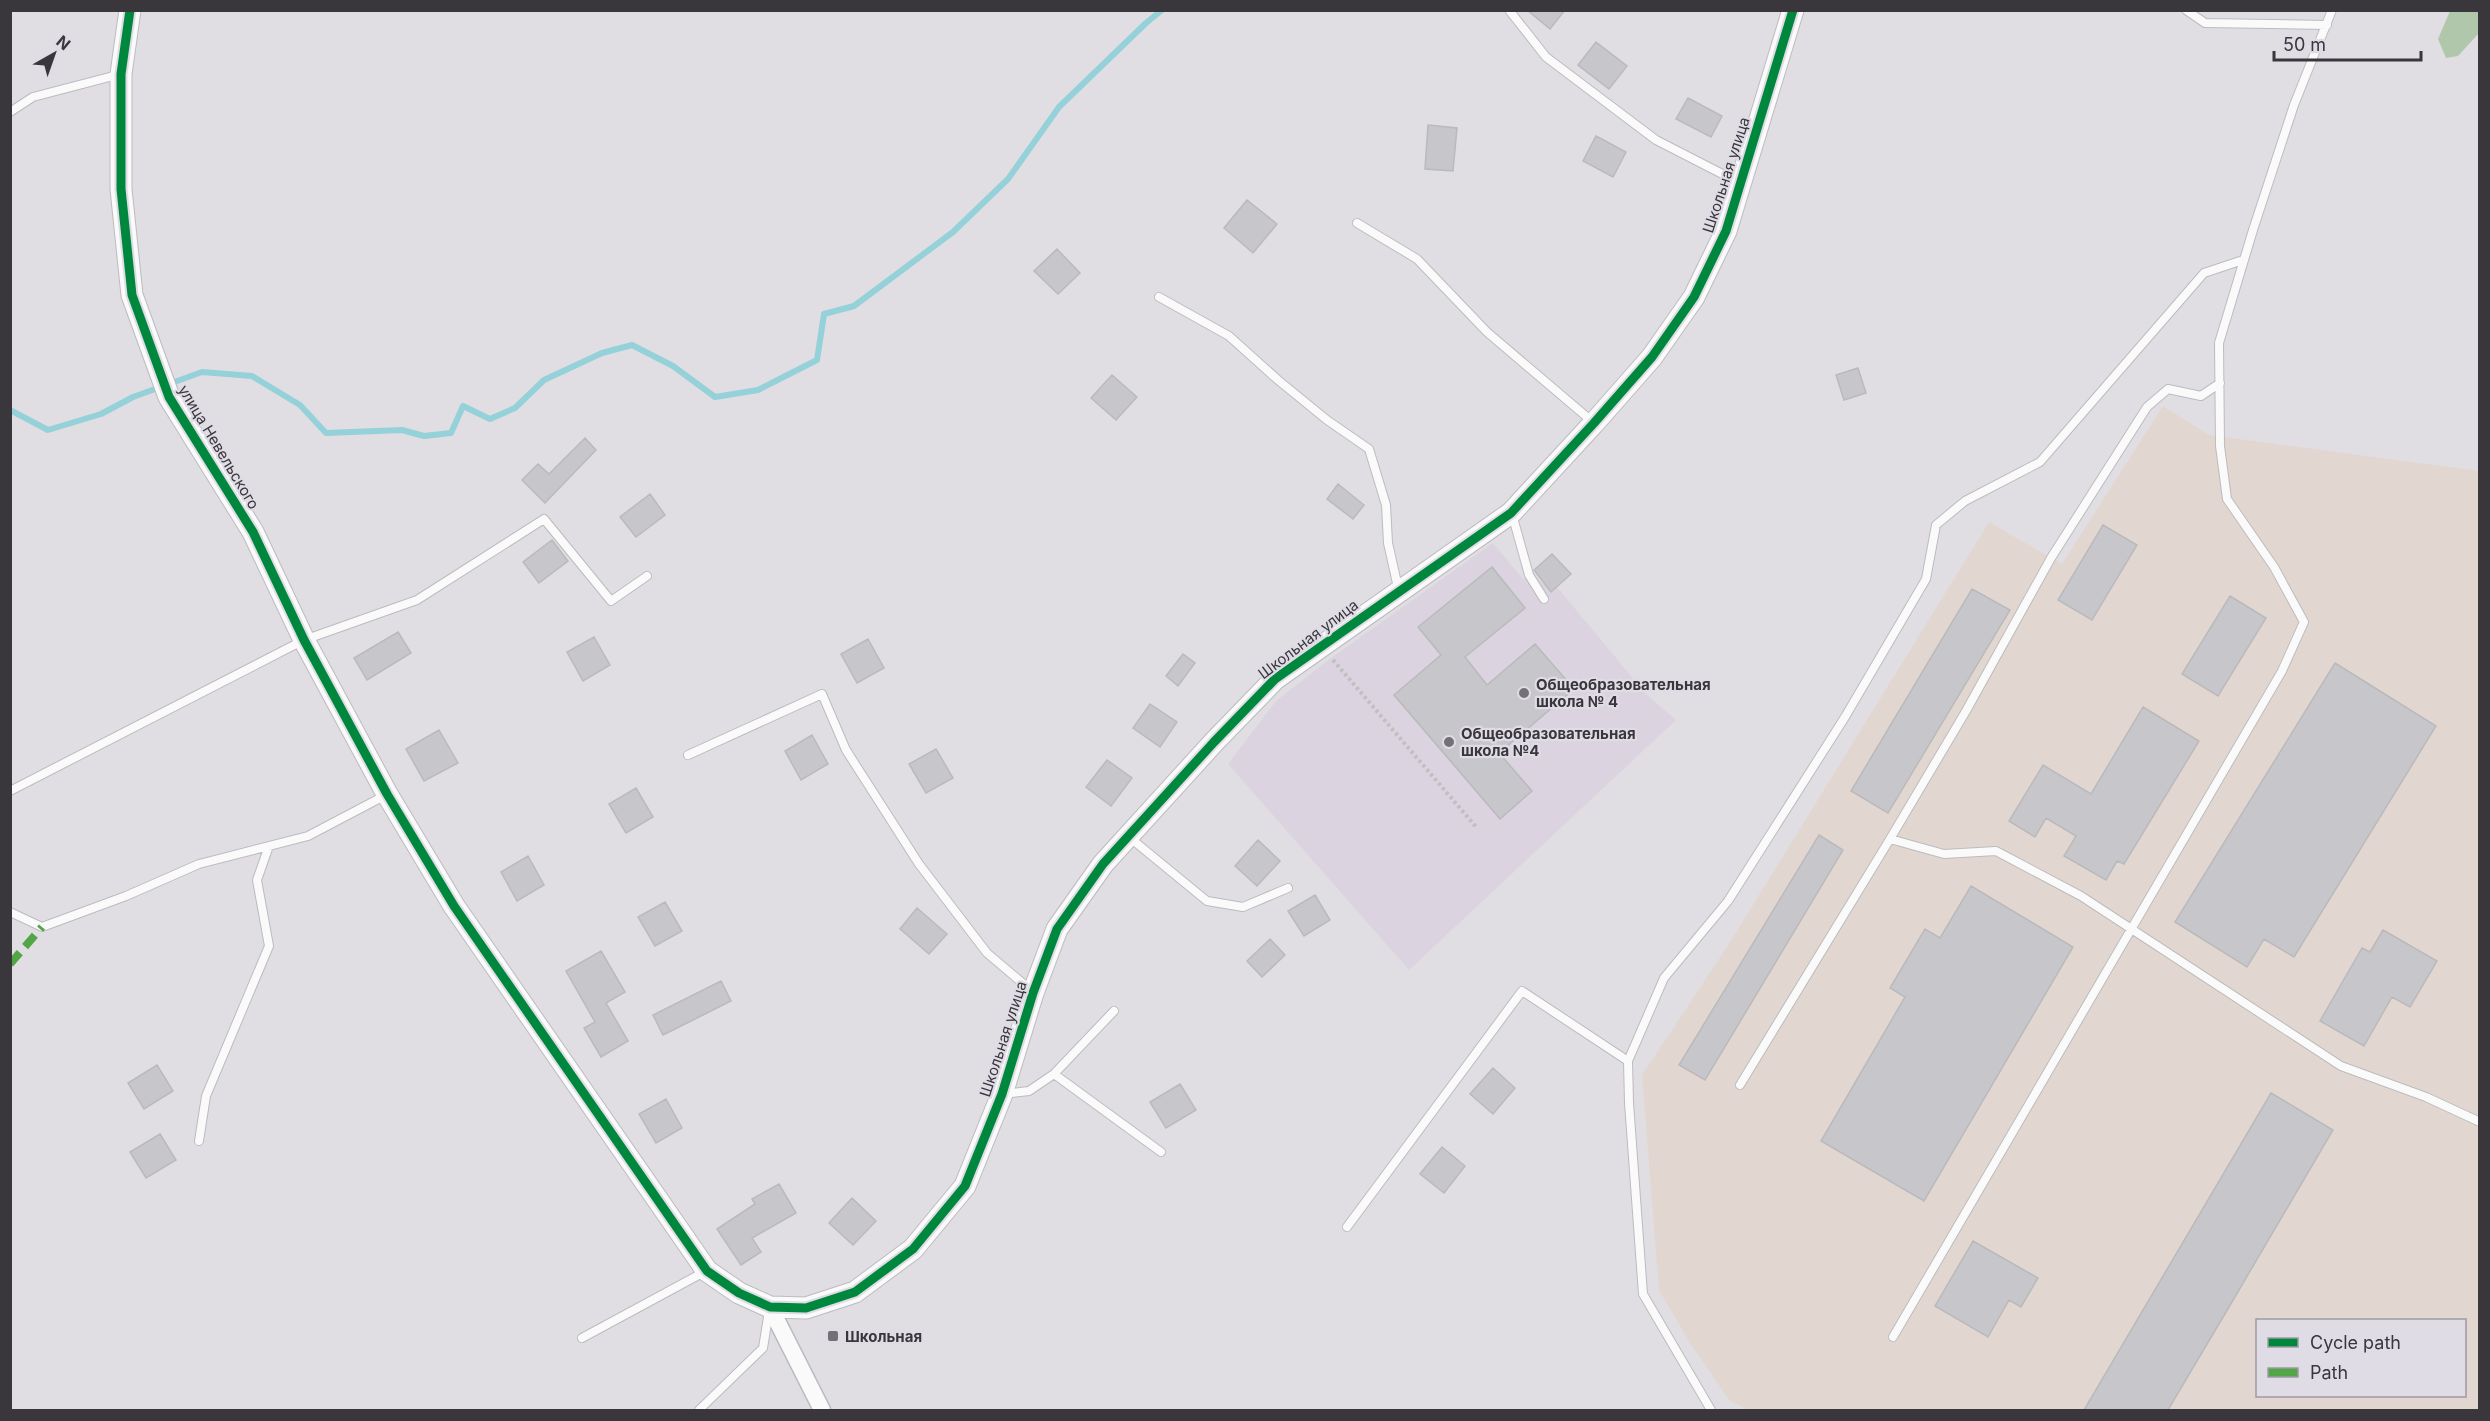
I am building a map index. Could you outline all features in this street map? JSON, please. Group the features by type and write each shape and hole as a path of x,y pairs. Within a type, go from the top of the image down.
{"street":[{"name":"улица Невельского","path":"129,10 121,74 121,189 132,295 169,397 253,532 304,640 387,794 454,906 707,1271"},
{"name":"Школьная улица","path":"770,1307 806,1308 855,1292 913,1249 965,1186 1002,1094 1033,993 1057,928 1103,864 1275,679 1511,513 1652,357 1694,297 1726,231 1794,10"},
{"path":"707,1271 739,1293 770,1307 822,1410"}],"lane":[{"path":"1509,10 1546,57 1656,140 1741,184"},
{"path":"2186,10 2205,23 2327,25"},
{"path":"1893,1337 2282,671 2304,622 2274,567 2227,499 2220,446 2219,343 2243,260 2294,105 2332,10"},
{"path":"10,112 33,97 121,74"},
{"path":"1357,223 1417,259 1487,332 1594,423"},
{"path":"1711,1410 1643,1294 1628,1060 1664,978 1728,901 1845,717 1926,579 1936,525 1965,501 2040,462 2204,273 2243,260"},
{"path":"1159,297 1230,336 1278,380 1327,420 1369,450 1386,506 1388,543 1399,592"},
{"path":"1740,1085 1966,711 2051,558 2147,407 2168,389 2201,396 2220,383"},
{"path":"1511,513 1529,575 1544,599"},
{"path":"10,791 304,640 417,600 544,519 611,601 647,576"},
{"path":"688,755 822,694 846,750 919,864 987,953 1033,993"},
{"path":"10,912 42,927 126,896 200,864 308,836 387,794"},
{"path":"1128,836 1207,901 1243,907 1288,888"},
{"path":"1890,839 1944,854 1996,851 2081,896 2133,928 2341,1066 2426,1097 2480,1122"},
{"path":"199,1141 206,1096 268,946 258,880 269,846"},
{"path":"1347,1227 1522,991 1628,1060"},
{"path":"1002,1094 1029,1091 1054,1074 1114,1011"},
{"path":"1054,1074 1161,1152"},
{"path":"582,1338 707,1271"},
{"path":"699,1410 763,1348 770,1307"}],"path":[{"path":"1321,645 1477,828"}],"shaded area":[{"path":"2163,406 2209,435 2479,471 2479,1410 1747,1410 1729,1400 1690,1343 1659,1290 1642,1075 1727,947 1989,522 2062,564"},
{"name":"Общеобразовательная школа №4","path":"1493,543 1524,580 1532,572 1551,592 1557,587 1646,694 1676,720 1409,970 1228,764 1276,701 1331,658"}],"green space":[{"path":"2450,11 2479,11 2479,33 2458,56 2446,58 2438,39"}],"building":[{"path":"1527,10 1565,10 1550,29"},
{"path":"1596,42 1627,66 1609,89 1578,65"},
{"path":"1688,98 1722,116 1711,137 1676,119"},
{"path":"1428,125 1457,128 1453,171 1425,169"},
{"path":"1596,136 1626,152 1613,177 1583,161"},
{"path":"1247,200 1277,224 1253,253 1224,228"},
{"path":"1057,249 1080,273 1058,294 1034,271"},
{"path":"1858,368 1866,393 1844,400 1836,375"},
{"path":"1112,375 1137,397 1116,420 1091,398"},
{"path":"585,438 596,450 545,503 522,480 538,464 549,474"},
{"path":"1338,484 1364,505 1353,519 1327,499"},
{"path":"650,494 665,515 636,537 620,517"},
{"path":"2103,525 2137,545 2092,620 2058,600"},
{"path":"552,540 568,561 539,583 523,562"},
{"path":"1552,554 1571,574 1551,592 1534,570"},
{"name":"Общеобразовательная школа № 4","path":"1492,567 1525,608 1465,657 1487,685 1535,644 1574,689 1499,753 1532,791 1500,819 1394,695 1441,655 1418,627"},
{"path":"1972,589 2010,610 1888,813 1851,791"},
{"path":"2230,596 2266,618 2218,696 2182,674"},
{"path":"398,632 411,653 367,680 354,658"},
{"path":"594,637 610,665 583,681 567,652"},
{"path":"868,639 884,668 857,683 841,654"},
{"path":"1183,654 1195,663 1178,686 1166,676"},
{"path":"2335,663 2436,726 2294,957 2264,939 2247,967 2175,922"},
{"path":"1150,704 1177,722 1160,747 1133,728"},
{"path":"2143,707 2199,741 2124,864 2117,861 2106,880 2064,856 2076,836 2046,818 2035,837 2009,821 2043,765 2091,794"},
{"path":"439,730 458,763 424,781 406,749"},
{"path":"812,735 828,764 801,780 785,751"},
{"path":"936,749 953,778 926,793 909,764"},
{"path":"1107,760 1132,778 1111,806 1086,787"},
{"path":"636,788 653,817 626,833 609,804"},
{"path":"1819,835 1843,850 1705,1080 1679,1065"},
{"path":"1258,840 1280,861 1257,886 1235,866"},
{"path":"528,856 544,885 517,901 501,872"},
{"path":"1971,886 2073,947 1924,1201 1821,1141 1905,997 1890,988 1925,929 1940,938"},
{"path":"1315,895 1330,920 1304,936 1288,911"},
{"path":"665,902 682,931 655,946 638,917"},
{"path":"917,908 947,934 929,954 900,929"},
{"path":"2383,930 2437,961 2410,1007 2392,997 2364,1046 2320,1021 2362,948 2370,952"},
{"path":"1270,939 1285,955 1262,977 1247,961"},
{"path":"601,951 625,992 606,1003 628,1041 601,1057 584,1028 595,1022 566,971"},
{"path":"721,981 731,1001 663,1035 653,1015"},
{"path":"157,1065 173,1091 144,1109 128,1083"},
{"path":"1493,1068 1515,1088 1493,1114 1470,1094"},
{"path":"1180,1084 1196,1110 1166,1128 1150,1102"},
{"path":"2271,1093 2333,1130 2229,1307 2168,1410 2084,1410"},
{"path":"666,1099 682,1128 656,1143 639,1114"},
{"path":"160,1134 176,1160 146,1178 130,1152"},
{"path":"1442,1147 1465,1166 1444,1193 1420,1174"},
{"path":"779,1184 796,1213 752,1238 761,1252 741,1265 717,1229 755,1204 752,1199"},
{"path":"852,1198 876,1221 853,1245 829,1223"},
{"path":"1973,1241 2038,1278 2021,1307 2009,1300 1988,1337 1935,1306"}],"waterway":[{"path":"10,410 48,430 101,414 133,397 202,372 252,376 300,405 326,433 402,430 424,436 451,433 463,406 490,419 515,408 544,380 602,353 632,345 673,366 715,397 758,390 817,360 824,314 854,306 953,232 1008,179 1059,107 1162,10"}],"marked path":[{"path":"10,964 42,927"}],"cycle path":[{"path":"130,10 121,74 121,189 132,295 169,397 253,532 304,640 387,794 454,906 707,1271 739,1293 770,1307 806,1308 855,1292 913,1249 965,1186 1002,1094 1033,993 1057,929 1103,864 1275,679 1511,513 1652,357 1694,297 1726,231 1793,10"}],"place":[{"name":"Общеобразовательная школа № 4","path":"1524,693"},
{"name":"Общеобразовательная школа №4","path":"1449,742"},
{"name":"Школьная","path":"833,1336"}]}
